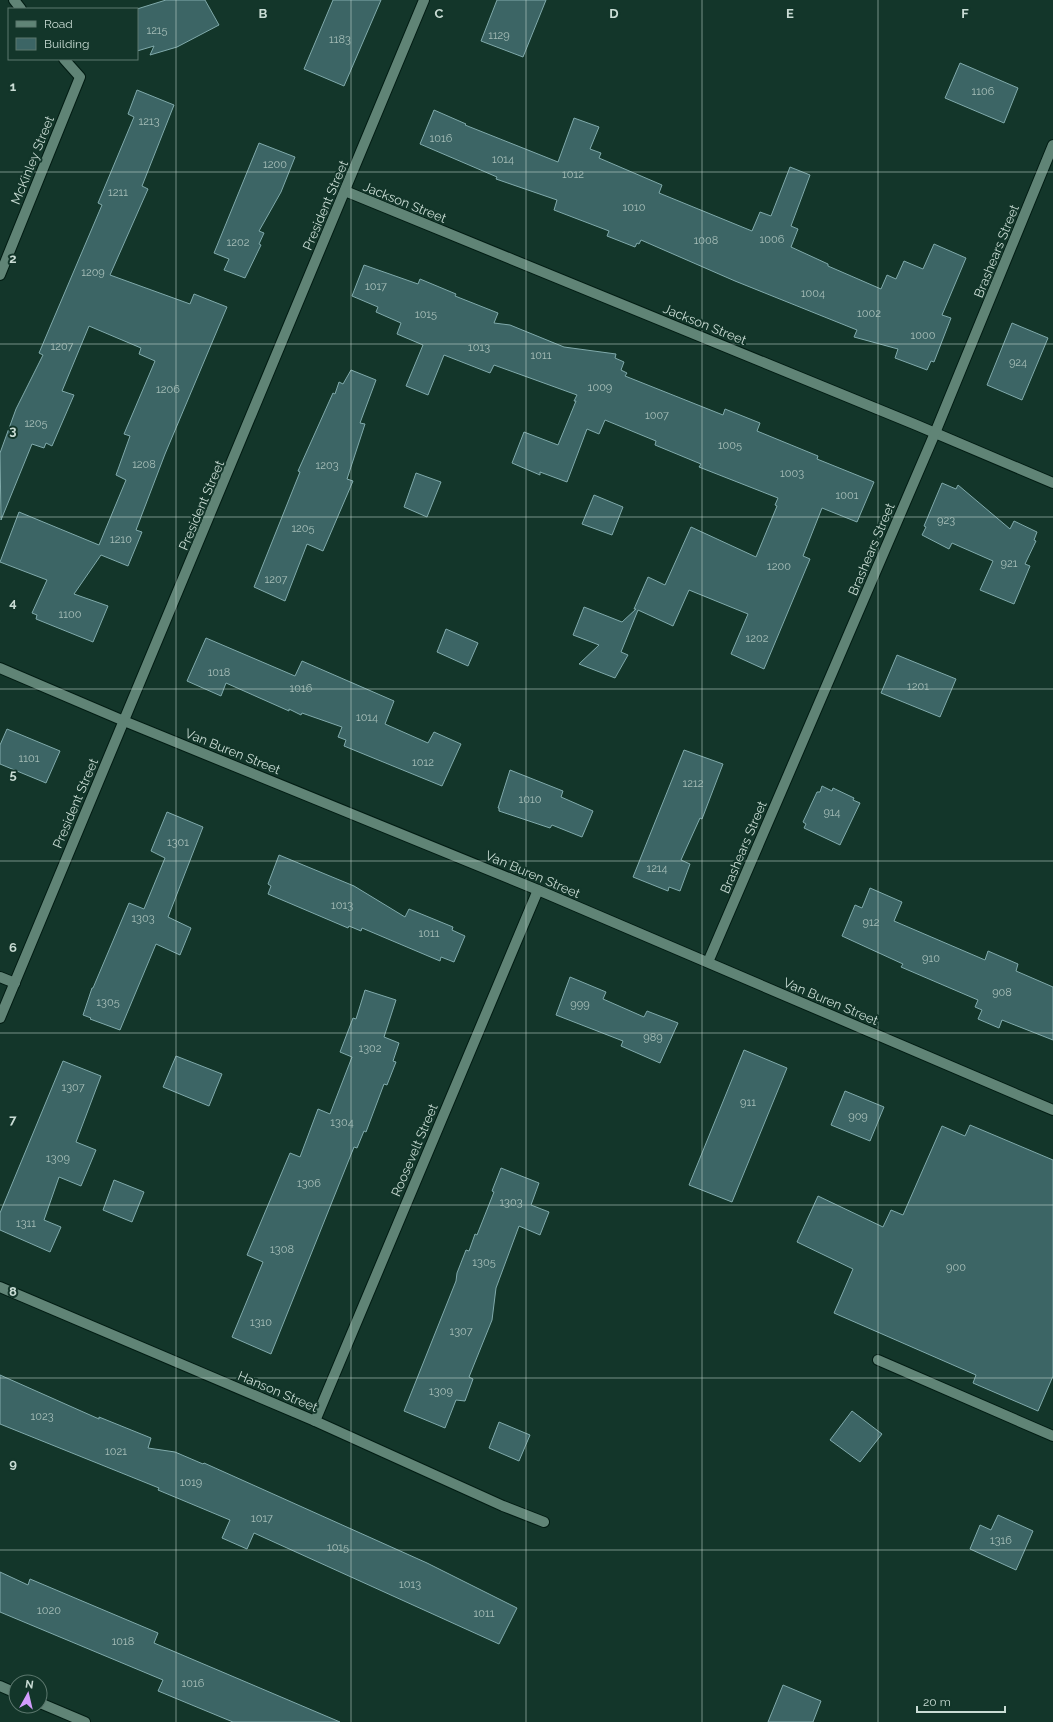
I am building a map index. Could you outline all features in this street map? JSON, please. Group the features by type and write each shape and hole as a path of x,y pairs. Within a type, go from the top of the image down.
{"street":[{"path":"14,0 20,8"},
{"name":"President Street","path":"0,1018 424,0"},
{"name":"McKinley Street","path":"0,275 80,77 65,60"},
{"name":"Brashears Street","path":"708,962 935,433 1053,145"},
{"name":"Jackson Street","path":"345,192 935,433 1053,483"},
{"name":"Van Buren Street","path":"0,668 124,721 538,890 1053,1110"},
{"name":"Roosevelt Street","path":"315,1421 538,890"},
{"path":"0,977 15,983"},
{"name":"Hanson Street","path":"0,1287 315,1421 492,1501 544,1522"},
{"path":"878,1360 1053,1436"},
{"path":"48,1706 85,1722"}],"building":[{"path":"166,0 205,0 219,25 177,47 150,55 154,46 138,51 138,9"},
{"path":"333,0 381,0 344,86 304,69"},
{"path":"497,0 546,0 523,57 481,41"},
{"path":"960,63 1018,88 1004,123 945,98"},
{"path":"137,90 174,105 142,186 148,189 110,275 190,304 194,294 227,307 165,454 136,530 142,532 128,566 101,555 74,594 108,606 93,642 36,619 37,615 32,613 47,580 0,562 19,512 99,545 126,480 116,475 130,436 124,434 155,361 139,354 141,348 89,326 62,391 74,395 52,446 46,443 44,448 32,444 1,520 0,453 16,409 43,355 39,353 102,205 98,203 134,117 128,114"},
{"path":"434,110 466,124 465,125 558,162 574,118 599,127 590,149 601,153 599,158 662,185 659,193 752,231 760,212 771,216 790,167 810,175 791,226 798,229 791,247 828,264 828,266 881,289 887,275 896,279 904,261 923,269 934,244 966,258 942,315 951,318 934,362 931,361 927,370 895,358 898,349 854,337 857,330 735,281 641,240 635,247 607,236 609,231 554,210 557,200 496,179 497,177 420,144"},
{"path":"259,143 295,157 281,192 259,231 264,233 259,244 261,245 245,278 224,270 229,259 214,253"},
{"path":"364,265 418,284 420,279 456,294 455,296 498,313 494,323 510,325 564,347 616,354 615,358 624,362 621,370 627,373 625,376 723,415 725,409 760,423 757,431 818,456 817,459 874,482 857,522 822,508 803,556 810,559 764,669 731,654 748,614 689,590 673,626 638,610 621,652 628,655 615,678 579,664 599,645 573,635 584,607 622,622 636,609 634,609 648,577 665,585 691,527 756,557 777,506 775,505 778,498 699,467 701,464 655,445 656,441 605,420 599,434 587,429 567,482 540,472 540,475 512,463 524,432 558,445 577,395 494,365 490,373 444,355 428,395 406,386 423,345 397,334 401,323 376,312 378,307 352,296"},
{"path":"1012,323 1048,338 1022,400 987,385"},
{"path":"351,370 376,380 360,423 365,424 347,479 353,481 323,551 307,544 285,601 254,587 300,472 298,471 333,393 335,394 339,382 343,384"},
{"path":"416,473 441,482 427,517 404,507"},
{"path":"942,483 956,489 958,485 1010,529 1014,521 1037,532 1034,540 1036,541 1025,564 1030,566 1014,604 980,590 993,561 952,543 949,549 922,535 926,527 924,526"},
{"path":"594,495 623,507 612,535 582,524"},
{"path":"446,629 478,643 468,666 437,652"},
{"path":"206,638 295,676 302,661 394,701 385,724 428,743 434,732 461,744 442,786 344,746 346,740 338,737 342,727 302,713 301,715 289,709 289,711 226,683 221,696 187,681"},
{"path":"897,655 956,679 940,717 881,693"},
{"path":"7,729 60,751 46,783 0,764 0,745"},
{"path":"684,750 723,764 702,819 700,818 681,860 690,864 680,891 669,887 668,891 633,877"},
{"path":"510,770 563,791 561,797 593,811 582,837 552,825 550,828 499,811 498,808"},
{"path":"822,786 832,791 833,788 854,798 853,800 860,803 840,845 804,828 806,824 803,822 817,792 820,792"},
{"path":"167,812 203,827 168,917 191,928 180,955 156,944 120,1030 83,1015 92,988 129,903 144,909 165,858 151,851"},
{"path":"279,855 354,886 405,917 409,909 453,927 452,930 465,936 454,962 441,957 440,961 362,928 361,931 349,926 348,928 268,894 271,886 268,884"},
{"path":"870,888 902,902 894,921 985,960 988,951 1018,964 1016,971 1053,987 1053,1040 1002,1020 999,1028 978,1019 982,1010 975,1007 978,1000 901,967 903,964 842,936 855,905 862,908"},
{"path":"570,977 606,992 603,999 644,1017 647,1011 678,1023 660,1063 621,1046 623,1041 556,1015"},
{"path":"365,990 396,1000 384,1037 399,1043 393,1061 396,1062 387,1085 384,1084 366,1132 364,1131 357,1148 354,1147 271,1354 232,1337 263,1262 247,1255 290,1153 300,1157 318,1109 330,1114 352,1057 340,1052 353,1018 356,1019"},
{"path":"744,1050 787,1068 732,1202 689,1185"},
{"path":"176,1056 222,1074 209,1106 163,1087"},
{"path":"63,1061 101,1076 76,1142 96,1150 81,1186 59,1177 44,1220 61,1227 50,1252 0,1230 0,1213"},
{"path":"845,1091 884,1107 870,1141 831,1125"},
{"path":"970,1125 1053,1160 1053,1376 1038,1411 973,1383 976,1375 834,1313 853,1269 797,1242 818,1196 883,1227 891,1210 903,1215 942,1126 965,1136"},
{"path":"501,1168 539,1183 531,1205 549,1212 540,1235 519,1226 496,1288 492,1320 469,1377 473,1379 465,1401 456,1400 445,1428 404,1411 456,1281 457,1273 466,1250 469,1251 475,1234 477,1235 494,1192 492,1191"},
{"path":"114,1180 144,1192 132,1222 103,1210"},
{"path":"0,1375 99,1419 99,1417 151,1438 148,1448 175,1452 203,1464 204,1463 427,1563 517,1608 499,1644 254,1533 247,1549 222,1538 230,1520 158,1490 159,1488 0,1424"},
{"path":"852,1411 882,1434 860,1462 830,1440"},
{"path":"499,1422 530,1435 519,1461 489,1448"},
{"path":"998,1515 1033,1531 1016,1570 970,1549 980,1525 991,1530"},
{"path":"0,1572 28,1585 30,1579 158,1633 154,1643 340,1722 233,1722 158,1691 163,1680 0,1612"},
{"path":"783,1685 821,1701 813,1722 768,1722"}]}
